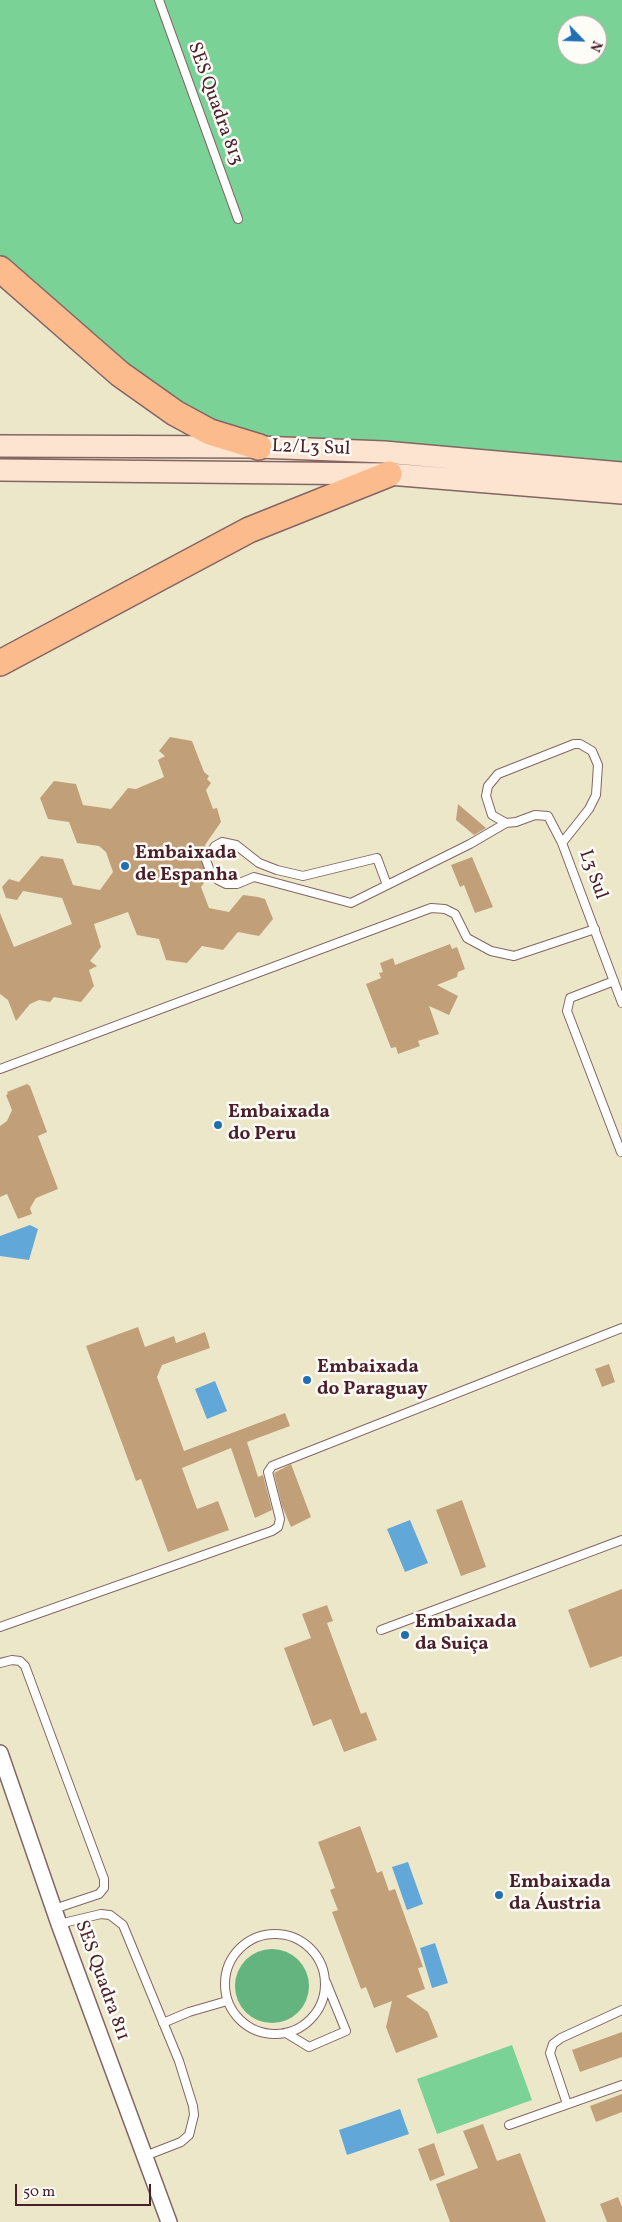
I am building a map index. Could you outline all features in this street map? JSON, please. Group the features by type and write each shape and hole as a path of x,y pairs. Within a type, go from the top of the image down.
{"highway":[{"path":"0,269 120,374 175,413 210,432 260,447"},
{"path":"0,662 249,530 388,474"}],"main road":[{"name":"L2/L3 Sul","path":"0,446 260,447 384,452 622,472"},
{"name":"L2/L3 Sul","path":"0,470 388,474 622,493"}],"street":[{"name":"SES Quadra 811","path":"0,1753 59,1924 169,2222"}],"lane":[{"name":"SES Quadra 813","path":"158,0 238,219"},
{"path":"387,885 377,858 303,876 277,870 259,863 236,845 222,842 215,846 206,860 210,871 218,880 226,884 237,884 254,877 351,903 470,844 506,823 492,815 486,796 493,779 498,774 574,744 586,746 592,751 598,765 596,795 589,809 562,843"},
{"name":"L3 Sul","path":"506,823 516,822 535,815 548,816 562,843 622,1003"},
{"path":"254,877 259,863"},
{"path":"303,876 306,891"},
{"path":"0,1069 431,908 445,909 455,914 468,938 491,951 514,956 595,929"},
{"path":"614,981 570,998 567,1011 622,1153"},
{"path":"0,1627 272,1531 278,1527 280,1519 268,1472 272,1466 622,1328"},
{"path":"381,1630 622,1540"},
{"path":"0,1663 12,1660 20,1661 25,1666 104,1879 104,1888 99,1894 54,1909"},
{"path":"59,1924 101,1914 117,1919 123,1925 179,2061 194,2115 189,2135 180,2142 145,2156"},
{"path":"286,2033 309,2047 346,2032 316,1955 303,1943 287,1935 263,1935 242,1946 228,1966 225,1977 227,2001 237,2017 251,2028 268,2034 286,2033 307,2022 316,2012 321,2002 324,1978"},
{"path":"163,2023 189,2012 227,2001"},
{"path":"567,2104 550,2053 553,2044 561,2038 622,2010"},
{"path":"509,2125 622,2085"}],"green space":[{"path":"0,0 622,0 622,473 259,447 175,413 0,269"},
{"path":"272,1949 293,1955 303,1965 309,1986 303,2007 293,2017 272,2023 251,2017 241,2007 235,1986 241,1965 251,1955"},
{"path":"512,2045 532,2100 437,2134 417,2079"}],"water":[{"path":"30,1225 38,1229 29,1260 0,1256 0,1236"},
{"path":"215,1381 227,1411 207,1419 195,1389"},
{"path":"410,1520 428,1563 405,1572 387,1529"},
{"path":"408,1862 423,1904 407,1910 392,1867"},
{"path":"435,1943 448,1983 432,1988 420,1948"},
{"path":"400,2109 409,2134 347,2155 339,2130"}],"building":[{"path":"170,737 192,741 204,772 209,776 207,779 211,783 206,790 213,809 217,808 221,822 205,845 206,849 201,859 208,878 201,887 209,908 229,912 243,895 258,897 265,899 273,919 259,936 238,932 223,950 202,946 187,963 166,960 159,939 137,935 128,912 94,924 101,947 90,961 97,966 89,970 94,986 81,1002 54,997 50,1002 39,1000 30,1004 16,1021 8,1000 0,994 0,913 14,947 72,924 62,898 23,891 17,900 6,898 2,887 9,879 19,882 41,856 63,859 73,885 100,890 113,872 106,852 99,846 77,843 69,822 48,819 40,798 54,781 76,784 83,805 111,809 128,788 136,789 164,777 158,760 165,756 159,751"},
{"path":"458,804 486,828 474,835 456,820"},
{"path":"472,857 493,907 475,913 464,885 460,887 451,865"},
{"path":"450,944 452,949 457,947 465,969 458,972 457,977 437,985 458,996 449,1015 429,1006 439,1034 418,1041 420,1046 398,1054 396,1047 391,1048 366,984 381,978 379,973 383,972 380,963 393,958 395,965"},
{"path":"27,1084 30,1086 47,1132 38,1136 58,1189 36,1198 30,1208 32,1214 18,1219 7,1194 0,1197 0,1126 7,1121 12,1110 6,1095 8,1094 7,1092"},
{"path":"138,1327 145,1347 174,1336 176,1343 205,1332 210,1348 162,1365 157,1377 184,1451 285,1413 290,1426 247,1442 258,1477 263,1475 272,1510 255,1518 231,1448 182,1468 197,1509 218,1501 229,1530 168,1552 141,1479 136,1481 86,1346"},
{"path":"609,1364 615,1382 602,1387 595,1369"},
{"path":"291,1464 311,1517 291,1527 282,1506 274,1473"},
{"path":"462,1500 486,1567 461,1576 436,1510"},
{"path":"622,1589 622,1656 590,1668 568,1610"},
{"path":"327,1605 333,1621 327,1623 361,1714 366,1712 377,1740 344,1752 331,1719 313,1726 284,1648 311,1638 302,1614"},
{"path":"360,1826 377,1873 382,1871 389,1891 395,1889 423,1967 418,1968 425,1989 406,1996 428,2012 438,2037 396,2053 386,2027 392,2001 374,2008 366,1987 361,1989 332,1912 338,1910 330,1890 335,1888 318,1842"},
{"path":"622,2032 622,2057 580,2072 572,2050"},
{"path":"622,2094 622,2112 596,2122 590,2106"},
{"path":"483,2124 497,2161 520,2153 546,2222 450,2222 436,2184 478,2168 463,2131"},
{"path":"434,2143 445,2175 430,2181 418,2149"},
{"path":"618,2197 622,2207 622,2222 607,2222 600,2204"}],"place":[{"name":"Embaixada de Espanha","path":"125,866"},
{"name":"Embaixada do Peru","path":"218,1125"},
{"name":"Embaixada do Paraguay","path":"307,1380"},
{"name":"Embaixada da Suiça","path":"405,1635"},
{"name":"Embaixada da Áustria","path":"499,1895"}]}
